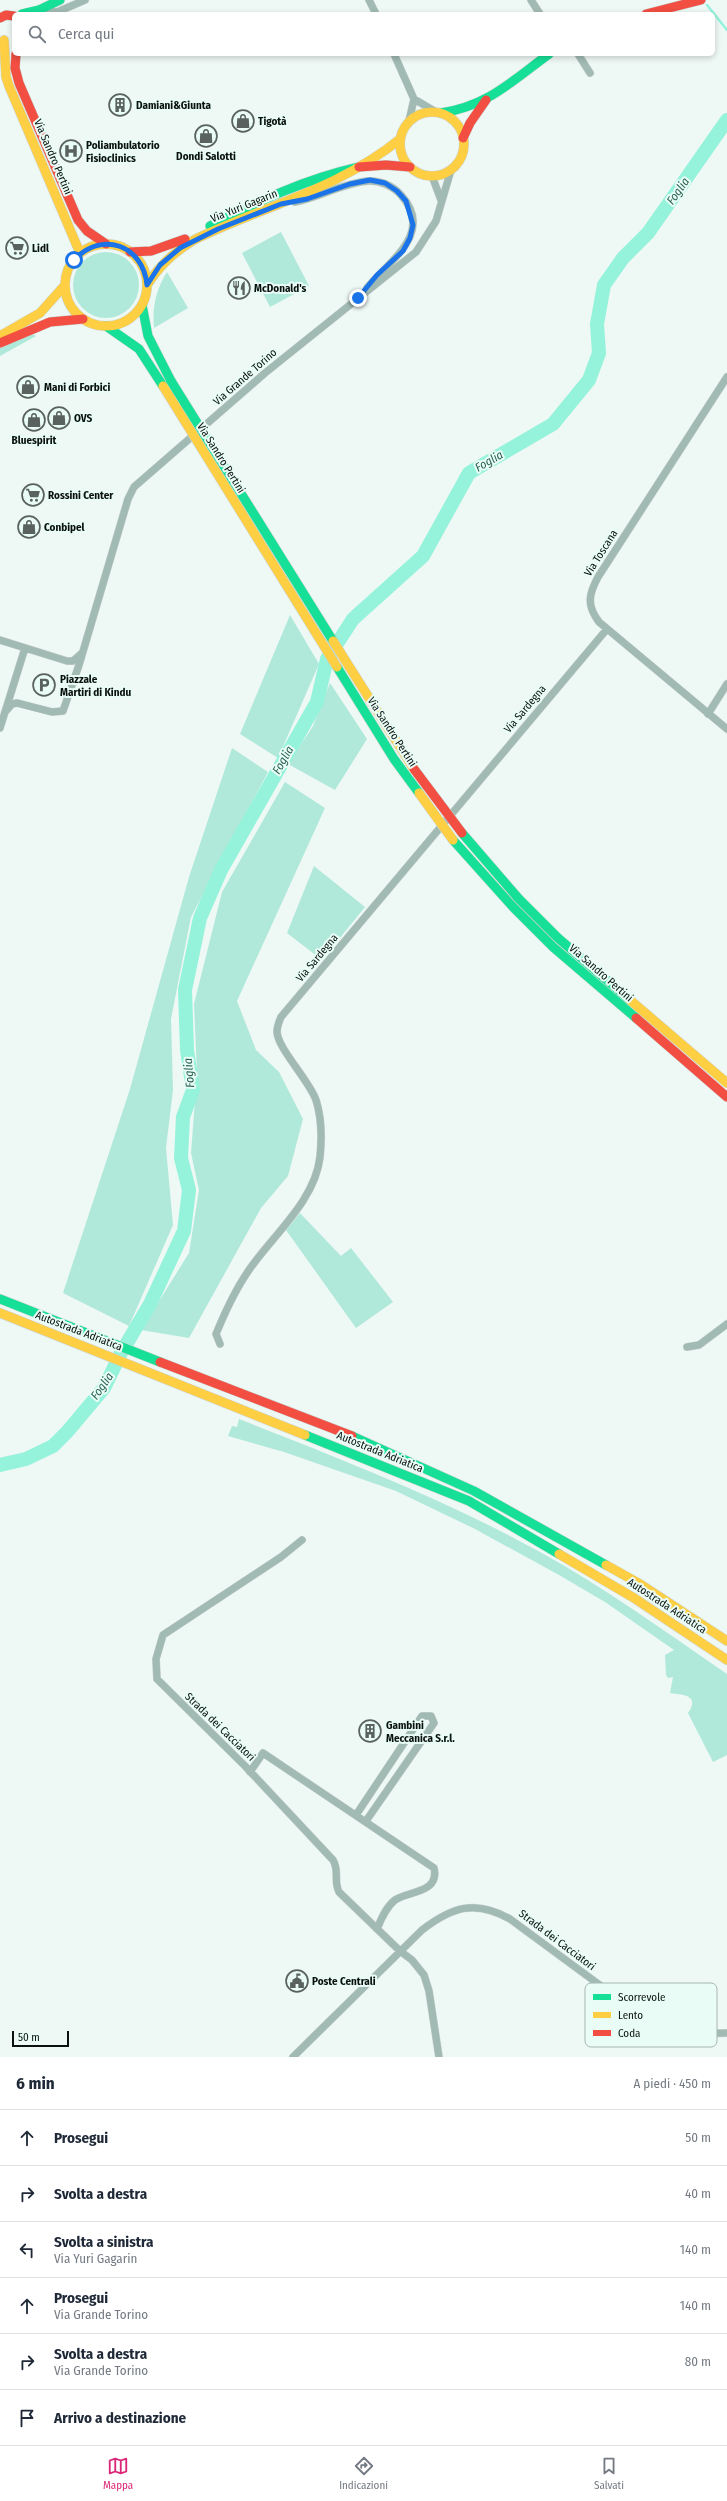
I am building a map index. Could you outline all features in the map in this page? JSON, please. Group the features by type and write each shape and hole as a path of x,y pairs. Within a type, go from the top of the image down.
{"main road":[{"path":"37,12 60,0"},
{"path":"654,12 701,0"},
{"path":"0,18 6,15 12,16"},
{"name":"Via Sandro Pertini","path":"2,39 9,86 80,253"},
{"name":"Via Sandro Pertini","path":"16,56 15,68 19,83 78,220 87,231 106,244"},
{"path":"409,122 419,115 460,110 486,100 546,56"},
{"name":"Via Sandro Pertini","path":"0,61 6,70"},
{"path":"432,176 451,170 462,156 463,138 470,123 486,100"},
{"path":"439,113 456,122 463,138"},
{"name":"Via Yuri Gagarin","path":"147,285 160,265 180,248 218,229 334,182 362,166 400,139 409,122"},
{"path":"400,139 403,157 410,167"},
{"name":"Via Yuri Gagarin","path":"130,252 151,250 177,243 258,202 330,172 362,166 399,165 410,167 420,174 432,176"},
{"path":"106,244 123,248 130,252 143,267 147,285 142,305 127,320 106,326 94,324 83,318 70,304 65,285 69,267 80,253 97,245 106,244"},
{"path":"3,334 40,313 65,285"},
{"name":"Via Sandro Pertini","path":"142,305 143,328 149,345 403,754 462,833 519,899 558,938 727,1083"},
{"path":"0,343 59,318 83,318"},
{"name":"Via Sandro Pertini","path":"106,326 139,349 394,759 453,840 513,907 553,947 727,1097"},
{"name":"Autostrada Adriatica","path":"0,1299 214,1384 330,1426 474,1491 640,1584 727,1641"},
{"name":"Autostrada Adriatica","path":"0,1313 210,1395 469,1501 634,1598 727,1660"}],"street":[{"path":"37,12 57,12 85,0"},
{"path":"370,0 375,12"},
{"path":"531,0 539,12"},
{"path":"395,56 414,99 439,113"},
{"path":"579,56 590,73"},
{"name":"Via Yuri Gagarin","path":"409,122 414,99"},
{"name":"Via Grande Torino","path":"5,712 12,704 17,703 52,712 63,711 83,653 128,499 134,487 265,373 416,252 436,221 451,170"},
{"path":"432,176 441,200"},
{"name":"Via Grande Torino","path":"281,204 307,199 350,184 370,180 385,183 406,201 413,225 410,238 403,251 377,275 358,298"},
{"name":"Via Toscana","path":"727,378 598,577 590,592 589,603 592,613 606,629 727,729"},
{"name":"Via Sardegna","path":"220,1344 216,1334 232,1298 249,1270 300,1206 320,1160 321,1122 316,1099 304,1076 279,1040 277,1032 281,1017 606,629"},
{"path":"0,640 73,662 83,653"},
{"path":"0,728 25,648"},
{"path":"708,714 727,684"},
{"path":"687,1347 699,1345 727,1324"},
{"name":"Strada dei Cacciatori","path":"302,1540 262,1570 163,1635 156,1659 157,1679 163,1687 250,1772 333,1860 338,1868 336,1886 339,1892 400,1951 412,1960 424,1974 429,1991 439,2057"},
{"path":"356,1815 422,1716 431,1716 434,1723 366,1821"},
{"path":"250,1772 263,1753 430,1864 435,1872 426,1889 394,1901 383,1914 377,1929"},
{"name":"Strada dei Cacciatori","path":"293,2057 400,1951 422,1930 441,1915 475,1907 487,1908 510,1919 597,1983"},
{"name":"Strada dei Cacciatori","path":"717,2033 727,2033"}],"green space":[{"path":"281,232 309,286 270,307 242,253"},
{"path":"106,252 119,255 129,262 136,272 139,285 136,298 129,308 119,315 106,318 93,315 83,308 76,298 73,285 76,272 83,262 93,255"},
{"path":"167,272 188,308 154,328 154,306 160,285"},
{"path":"31,333 36,336 0,356 0,348"},
{"path":"290,615 319,664 278,758 240,734"},
{"path":"330,683 367,739 335,790 288,764 313,726"},
{"path":"232,748 268,772 191,917 171,1019 173,1090 166,1148 173,1225 129,1326 63,1293 130,1089 189,877"},
{"path":"285,782 325,808 237,1001 256,1050 279,1072 303,1119 288,1176 261,1208 189,1338 141,1330 189,1253 199,1190 191,1153 197,1074 194,1004 222,892"},
{"path":"314,866 365,907 322,960 287,933"},
{"path":"300,1213 341,1256 351,1248 393,1302 356,1328 286,1230"},
{"path":"239,1419 316,1449 467,1514 540,1552 588,1580 681,1642 727,1674 727,1755 713,1762 688,1713 691,1707 691,1699 684,1695 670,1693 673,1677 668,1678 666,1675 665,1655 674,1650 605,1602 475,1529 396,1491 284,1452 228,1436 232,1426 237,1427"}],"waterway":[{"path":"707,5 713,12"},
{"path":"715,15 727,30"},
{"name":"Foglia","path":"0,1465 26,1459 53,1446 67,1432 104,1388 121,1353 150,1304 184,1231 189,1190 181,1158 183,1117 193,1090 187,1050 185,990 200,918 221,870 317,702 327,659 353,619 423,556 469,473 553,424 589,380 599,353 597,324 604,285 623,258 648,233 727,120"}],"traffic: fast":[{"path":"30,12 39,10 60,0"},
{"path":"441,113 458,110 472,105 499,91 546,56"},
{"path":"210,226 246,208 301,184 359,167"},
{"path":"142,305 148,336 171,381"},
{"path":"106,326 139,349 163,386"},
{"path":"171,381 333,641"},
{"path":"337,667 394,759 419,793"},
{"path":"462,833 519,899 558,938 630,1000"},
{"path":"453,840 513,907 553,947 636,1018"},
{"path":"0,1299 160,1362"},
{"path":"305,1435 469,1501 559,1554"},
{"path":"352,1436 474,1491 606,1565"}],"traffic: slow":[{"path":"4,40 6,77 9,86 80,253"},
{"path":"432,112 444,114 455,121 462,132 464,144 462,156 455,167 444,174 432,176 420,174 409,167 402,156 400,144 402,132 409,121 420,114 432,112"},
{"path":"147,285 157,271 168,260 194,240 326,184 352,171 400,139"},
{"path":"106,244 122,247 135,256 144,269 147,285 144,301 135,314 122,323 106,326 90,323 77,314 68,301 65,285 68,269 77,256 90,247 106,244"},
{"path":"0,336 40,313 65,285"},
{"path":"163,386 337,667"},
{"path":"333,641 414,769"},
{"path":"419,793 453,840"},
{"path":"630,1000 727,1083"},
{"path":"0,1313 305,1435"},
{"path":"559,1554 634,1598 727,1660"},
{"path":"606,1565 640,1584 727,1641"}],"traffic: jam":[{"path":"654,12 701,0"},
{"path":"0,18 6,15 12,16"},
{"path":"16,56 15,68 19,83 78,220 87,231 106,244"},
{"path":"463,138 470,123 486,100"},
{"path":"359,167 386,165 410,167"},
{"path":"130,252 151,251 185,239"},
{"path":"0,343 50,322 83,319"},
{"path":"414,769 462,833"},
{"path":"636,1018 727,1097"},
{"path":"160,1362 352,1436"}],"place":[{"name":"Damiani&Giunta","path":"120,105"},
{"name":"Tigotà","path":"243,121"},
{"name":"Dondi Salotti","path":"206,136"},
{"name":"Poliambulatorio Fisioclinics","path":"71,151"},
{"name":"Lidl","path":"17,248"},
{"name":"McDonald's","path":"239,288"},
{"name":"Mani di Forbici","path":"28,387"},
{"name":"OVS","path":"59,418"},
{"name":"Bluespirit","path":"34,420"},
{"name":"Rossini Center","path":"33,495"},
{"name":"Conbipel","path":"29,527"},
{"name":"Piazzale Martiri di Kindu","path":"44,685"},
{"name":"Gambini Meccanica S.r.l.","path":"370,1731"},
{"name":"Poste Centrali","path":"297,1981"}],"route":[{"path":"74,260 80,253 88,248 97,245 115,245 123,248 138,258 143,267 147,285 160,265 180,248 218,229 281,204 307,199 334,191 350,184 370,180 385,183 397,191 406,201 411,213 413,225 410,238 403,251 377,275 358,298"}]}
